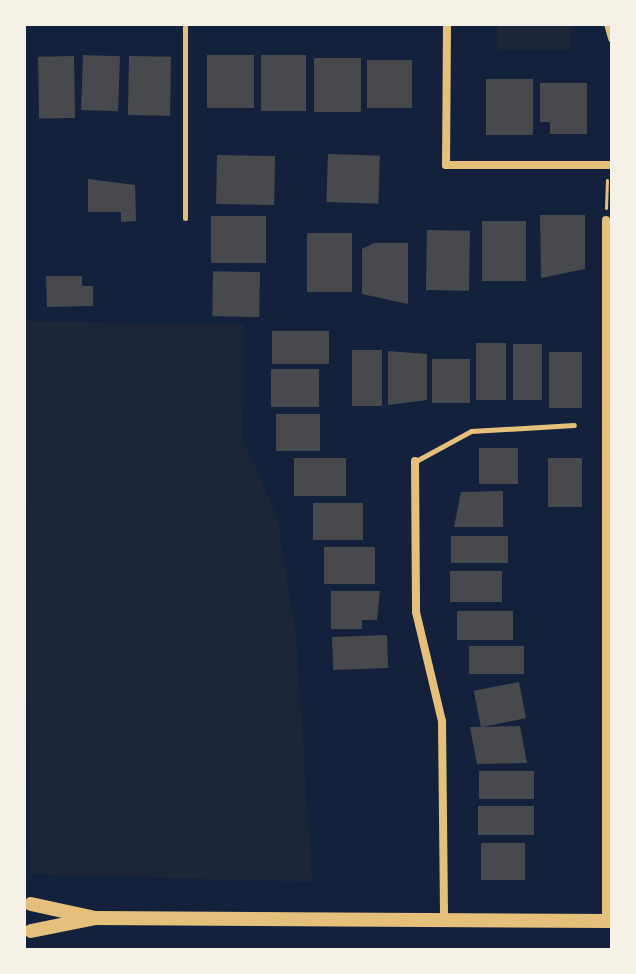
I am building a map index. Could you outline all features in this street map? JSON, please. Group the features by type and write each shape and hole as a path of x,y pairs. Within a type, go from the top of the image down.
{"street":[{"path":"447,24 446,165 612,168"},
{"path":"608,24 612,38"},
{"path":"95,918 27,901 28,934 95,918 609,920 606,220"},
{"path":"415,461 416,612 442,721 444,918"}],"lane":[{"path":"185,24 185,218"},
{"path":"415,461 471,431 574,425"}],"path":[{"path":"606,220 612,168"}],"shaded area":[{"path":"498,24 571,24 571,50 498,50"},
{"path":"24,321 244,325 243,439 277,517 296,634 312,882 30,874"}],"building":[{"path":"83,55 120,56 118,111 81,110"},
{"path":"207,55 254,55 254,108 207,108"},
{"path":"261,55 306,55 306,111 261,111"},
{"path":"74,56 75,118 39,119 38,57"},
{"path":"129,56 171,57 170,116 128,115"},
{"path":"314,58 361,58 361,112 314,112"},
{"path":"367,60 412,60 412,108 367,108"},
{"path":"486,79 533,79 533,135 486,135"},
{"path":"540,83 587,83 587,134 550,134 550,122 540,122"},
{"path":"328,154 380,156 378,204 326,202"},
{"path":"217,155 275,156 274,205 216,204"},
{"path":"88,179 135,185 136,221 121,222 121,212 88,212"},
{"path":"540,215 585,215 585,269 541,278"},
{"path":"211,216 266,216 266,263 211,263"},
{"path":"482,221 526,221 526,281 482,281"},
{"path":"427,230 470,231 469,291 426,290"},
{"path":"307,233 352,233 352,292 307,292"},
{"path":"374,243 408,243 408,304 362,294 362,249"},
{"path":"213,271 260,272 259,317 212,316"},
{"path":"46,276 82,276 82,286 93,286 93,306 47,307"},
{"path":"272,331 329,331 329,364 272,364"},
{"path":"476,343 506,343 506,400 476,400"},
{"path":"513,344 542,344 542,400 513,400"},
{"path":"352,350 382,350 382,406 352,406"},
{"path":"388,351 427,354 427,400 388,405"},
{"path":"549,352 582,352 582,408 549,408"},
{"path":"432,359 470,359 470,403 432,403"},
{"path":"271,369 319,369 319,407 271,407"},
{"path":"276,414 320,414 320,451 276,451"},
{"path":"479,448 518,448 518,484 479,484"},
{"path":"294,458 346,458 346,496 294,496"},
{"path":"548,458 582,458 582,507 548,507"},
{"path":"503,491 503,527 454,527 461,492"},
{"path":"313,503 363,503 363,540 313,540"},
{"path":"451,536 508,536 508,563 451,563"},
{"path":"324,547 375,547 375,584 324,584"},
{"path":"450,571 502,571 502,602 450,602"},
{"path":"331,591 380,591 377,620 362,620 362,629 331,629"},
{"path":"457,611 513,611 513,640 457,640"},
{"path":"387,635 388,668 333,670 332,637"},
{"path":"469,646 524,646 524,674 469,674"},
{"path":"519,682 526,718 481,727 474,691"},
{"path":"520,726 527,763 477,764 470,727"},
{"path":"479,771 534,771 534,799 479,799"},
{"path":"478,806 534,806 534,835 478,835"},
{"path":"481,843 525,843 525,880 481,880"}]}
